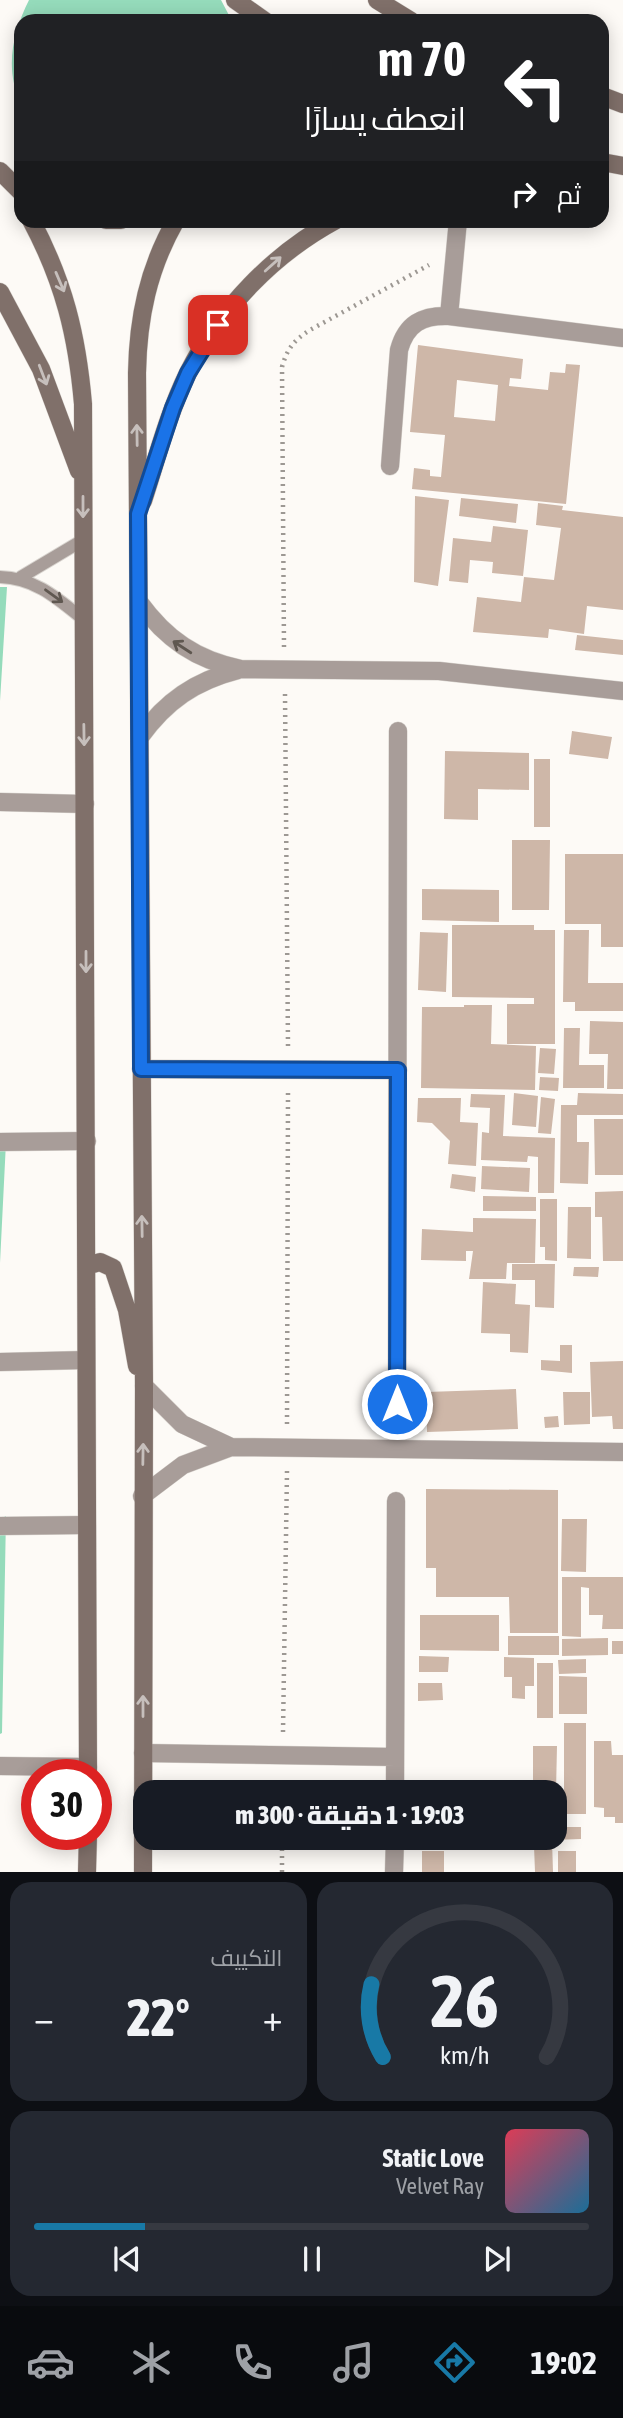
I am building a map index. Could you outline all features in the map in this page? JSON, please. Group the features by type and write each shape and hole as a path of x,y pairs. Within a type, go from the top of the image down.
{"main road":[{"path":"235,0 255,14"},
{"path":"377,0 400,14"},
{"path":"0,171 14,188"},
{"path":"35,228 65,294 78,348 83,404 88,1759"},
{"path":"143,1872 144,1386 138,327 148,282 172,228"},
{"path":"138,514 173,408 206,341 254,282 282,256 324,228"},
{"path":"0,292 41,369 83,480"},
{"path":"88,1266 100,1262 113,1268 127,1310 130,1336 144,1386"},
{"path":"88,1850 88,1872"},
{"path":"90,1850 95,1872"}],"street":[{"path":"449,316 457,228"},
{"path":"390,466 399,350 403,334 415,322 432,315 449,316 623,338"},
{"path":"139,602 172,640 193,654 216,664 241,669 439,671 623,691"},
{"path":"140,737 173,699 194,685 241,669"},
{"path":"397,1404 398,731"},
{"path":"0,802 85,804"},
{"path":"141,1069 398,1070"},
{"path":"0,1142 87,1141"},
{"path":"0,1362 86,1360"},
{"path":"144,1386 161,1407 182,1424 231,1447"},
{"path":"142,1496 183,1465 231,1447 623,1451"},
{"path":"395,1780 396,1501"},
{"path":"0,1526 86,1525"},
{"path":"143,1753 395,1757"},
{"path":"0,1766 21,1767"},
{"path":"394,1872 395,1850"}],"lane":[{"path":"21,578 83,540"},
{"path":"0,577 21,578 43,588 83,619"}],"path":[{"path":"283,1780 288,1070 282,367 286,351 296,339 455,251"},
{"path":"282,1850 282,1872"}],"green space":[{"path":"29,0 221,0 228,14 23,14"},
{"path":"14,44 14,81 12,64"},
{"path":"0,587 7,587 0,701"},
{"path":"0,1139 6,1142 0,1263"},
{"path":"6,1516 2,1733 0,1734 0,1519"}],"building":[{"path":"418,345 523,359 521,379 510,378 509,386 548,390 550,372 565,373 566,364 580,365 566,504 412,489 414,468 430,470 430,476 441,477 445,435 410,432","holes":["457,380 498,385 495,421 454,417"]},
{"path":"415,496 449,500 438,586 414,582"},
{"path":"461,498 518,504 516,523 459,516"},
{"path":"538,503 563,506 562,510 623,517 623,610 587,606 584,634 549,629 548,638 473,632 477,597 521,602 524,577 554,580 561,528 536,525"},
{"path":"493,526 528,530 523,576 492,573 493,562 470,560 468,583 449,581 453,538 491,542"},
{"path":"577,635 623,640 623,655 575,650"},
{"path":"572,731 612,737 608,759 569,754"},
{"path":"445,751 529,753 529,790 478,789 478,820 444,819"},
{"path":"534,759 550,759 550,827 534,827"},
{"path":"512,840 550,840 549,910 512,910"},
{"path":"565,854 623,854 623,947 601,947 601,924 565,924"},
{"path":"422,889 499,890 499,922 422,920"},
{"path":"452,925 534,925 534,930 555,930 555,1044 507,1044 507,1004 534,1004 534,998 452,997"},
{"path":"564,930 589,930 588,983 623,983 623,1011 575,1011 575,1002 563,1002"},
{"path":"420,932 448,933 446,992 418,990"},
{"path":"492,1005 491,1044 536,1046 535,1090 421,1088 422,1007"},
{"path":"590,1021 623,1022 623,1089 607,1089 608,1054 589,1054"},
{"path":"564,1028 580,1028 579,1065 604,1065 604,1088 563,1088"},
{"path":"540,1048 556,1049 554,1074 538,1073"},
{"path":"540,1077 559,1078 558,1091 539,1090"},
{"path":"514,1093 538,1096 536,1127 512,1125"},
{"path":"578,1093 623,1094 623,1115 577,1115 577,1142 589,1142 588,1184 560,1183 561,1105 577,1105"},
{"path":"471,1094 505,1095 503,1136 555,1138 554,1193 538,1193 538,1157 528,1156 527,1162 481,1160 482,1132 489,1133 490,1108 470,1107"},
{"path":"541,1097 555,1099 551,1134 538,1133"},
{"path":"418,1098 461,1098 460,1122 478,1123 476,1166 448,1164 450,1141 432,1123 417,1122"},
{"path":"594,1119 623,1119 623,1175 595,1175"},
{"path":"482,1166 530,1168 529,1192 481,1189"},
{"path":"452,1174 476,1177 475,1192 450,1188"},
{"path":"623,1191 623,1261 603,1261 602,1217 595,1217 595,1192"},
{"path":"483,1196 536,1197 536,1211 483,1211"},
{"path":"540,1199 557,1199 557,1261 545,1260 545,1247 540,1247"},
{"path":"568,1207 591,1207 591,1259 567,1258"},
{"path":"473,1218 536,1219 535,1263 507,1263 506,1279 469,1279 473,1251 466,1251 466,1261 421,1260 422,1229 473,1232"},
{"path":"512,1264 555,1264 554,1308 535,1307 535,1280 512,1280"},
{"path":"574,1267 599,1267 598,1277 573,1276"},
{"path":"483,1282 516,1284 515,1304 530,1305 528,1353 510,1352 510,1334 481,1333"},
{"path":"560,1345 572,1345 572,1373 541,1370 541,1360 560,1361"},
{"path":"623,1361 623,1429 613,1429 612,1416 592,1417 590,1362"},
{"path":"516,1389 518,1429 427,1432 426,1392"},
{"path":"563,1392 590,1392 590,1424 564,1425"},
{"path":"558,1416 559,1427 545,1428 544,1417"},
{"path":"426,1489 558,1490 558,1633 510,1633 509,1597 436,1597 436,1568 426,1568"},
{"path":"562,1519 587,1519 586,1572 561,1571"},
{"path":"562,1577 623,1577 623,1629 602,1629 603,1615 589,1615 589,1588 581,1587 581,1637 562,1636"},
{"path":"420,1615 499,1615 499,1651 420,1650"},
{"path":"508,1636 559,1636 559,1655 508,1655"},
{"path":"608,1638 608,1655 562,1656 562,1639"},
{"path":"612,1641 623,1641 623,1654 612,1654"},
{"path":"419,1656 449,1657 448,1672 419,1672"},
{"path":"504,1657 534,1658 534,1686 525,1686 525,1699 512,1698 512,1677 504,1677"},
{"path":"586,1659 586,1673 559,1674 558,1660"},
{"path":"537,1663 553,1663 553,1718 537,1718"},
{"path":"559,1676 587,1677 587,1714 559,1714"},
{"path":"418,1683 442,1683 443,1700 418,1701"},
{"path":"564,1723 586,1723 586,1814 567,1814 567,1780 564,1780"},
{"path":"594,1741 611,1741 612,1755 623,1755 623,1823 615,1823 615,1817 604,1817 604,1808 594,1807"},
{"path":"533,1746 557,1746 556,1780 533,1780"},
{"path":"567,1827 581,1827 581,1839 567,1839"},
{"path":"534,1850 552,1850 553,1872 535,1872"},
{"path":"422,1851 444,1851 444,1872 422,1872"},
{"path":"558,1851 576,1851 576,1872 558,1872"}],"route":[{"path":"218,325 188,373 173,408 138,514 141,1069 398,1070 397,1404"}]}
